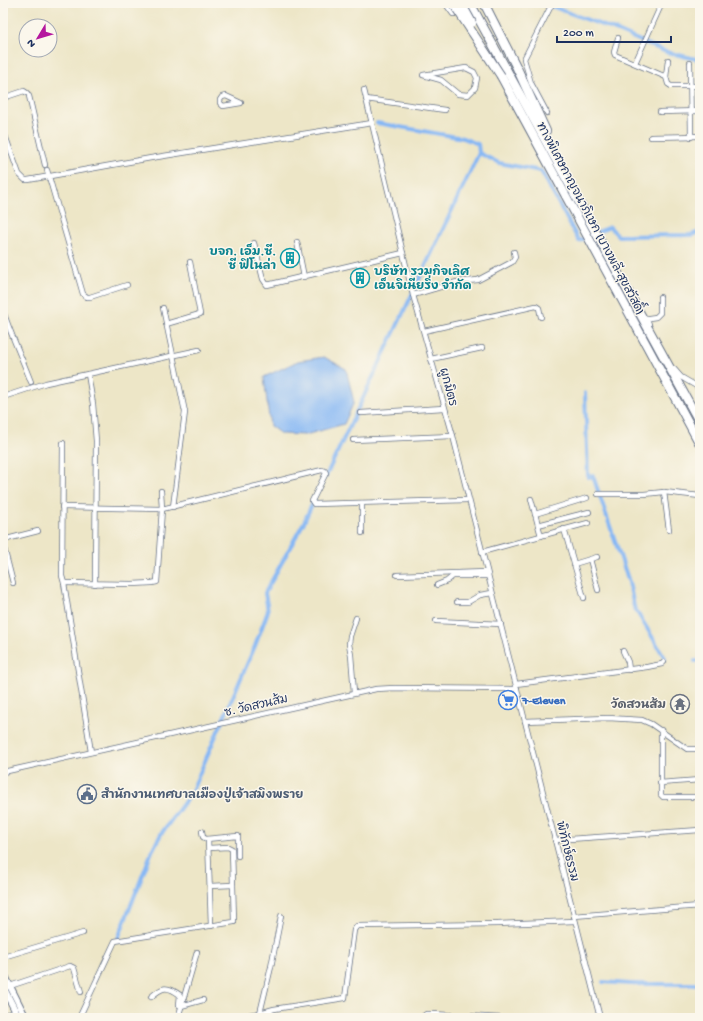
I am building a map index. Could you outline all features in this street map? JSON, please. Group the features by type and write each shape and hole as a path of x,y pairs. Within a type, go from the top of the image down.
{"highway":[{"path":"453,3 501,76"},
{"name":"ทางพิเศษกาญจนาภิเษก (บางพลี-สุขสวัสดิ์)","path":"461,3 700,444"},
{"name":"ทางพิเศษกาญจนาภิเษก (บางพลี-สุขสวัสดิ์)","path":"469,3 700,423"},
{"path":"484,3 534,105 561,169"}],"main road":[{"path":"3,972 26,1018"},
{"path":"3,987 5,996 17,1015"}],"street":[{"path":"445,3 450,11 456,15 468,8 469,3"},
{"path":"542,3 551,6 531,43 524,58 524,63 530,83 547,113"},
{"path":"635,63 662,3"},
{"path":"618,38 614,52 615,55 666,77"},
{"path":"668,60 666,77 669,86 700,86"},
{"path":"690,63 691,136"},
{"path":"466,68 470,69 476,74 477,82 475,88 470,94 461,95 441,80 423,75 466,68"},
{"name":"ผูกมิตร","path":"364,90 413,295 453,436 516,687"},
{"path":"3,98 24,91 28,94 48,176 83,294 90,297 127,285"},
{"path":"366,99 445,110"},
{"path":"660,112 700,111"},
{"path":"3,130 19,174 28,180 372,123"},
{"path":"651,137 700,136"},
{"path":"297,242 304,277"},
{"path":"254,243 263,279 266,285 403,253"},
{"path":"413,295 457,282 478,280 512,262 515,257 514,252"},
{"path":"166,324 200,314 190,262"},
{"path":"660,297 658,315 649,318 648,321 677,373 685,380 699,386 700,394"},
{"path":"424,331 536,306 539,308 541,317"},
{"path":"163,308 172,356 182,392 185,412 173,507"},
{"path":"3,311 11,335 31,382"},
{"path":"431,359 482,348"},
{"path":"3,397 46,383 199,350"},
{"path":"88,374 93,404 96,441 95,584"},
{"path":"361,413 444,408"},
{"path":"353,440 453,436"},
{"path":"63,443 62,576 91,752"},
{"path":"62,507 162,509 322,470 326,473 312,501 313,503 468,500"},
{"path":"64,583 152,584 157,582 162,509 161,491"},
{"path":"664,492 669,530"},
{"path":"598,494 664,492 700,496"},
{"path":"535,514 587,498"},
{"path":"531,499 541,536"},
{"path":"362,502 362,533"},
{"path":"538,525 589,512"},
{"path":"482,552 588,523"},
{"path":"564,529 584,598"},
{"path":"3,540 38,531"},
{"path":"3,544 14,582"},
{"path":"574,564 597,557"},
{"path":"590,559 598,590"},
{"path":"397,575 488,574"},
{"path":"437,585 447,581 452,576 488,574"},
{"path":"457,602 468,602 480,595 492,593"},
{"path":"354,693 349,644 356,618"},
{"path":"436,621 501,624"},
{"path":"623,651 628,662 629,670"},
{"name":"ซ. วัดสวนส้ม","path":"3,772 376,689 516,687 647,667 662,664 664,662"},
{"name":"พิทักษ์ธรรม","path":"516,687 600,1018"},
{"path":"525,721 581,718 627,718 646,721 687,748 700,749"},
{"path":"661,730 660,793 662,797 695,796"},
{"path":"660,783 700,780"},
{"path":"555,840 700,830"},
{"path":"202,831 204,839 237,835 239,837 238,856"},
{"path":"208,839 211,926"},
{"path":"79,1018 115,941 234,922 231,848 209,848"},
{"path":"210,886 233,885"},
{"path":"232,1018 274,1009 345,998 354,928 357,926 498,924 575,919 700,906"},
{"path":"260,1013 281,916"},
{"path":"3,957 83,933"},
{"path":"179,1016 197,952"},
{"path":"10,986 72,966 76,973 81,992"},
{"path":"151,997 163,988 167,988 178,993 181,996 178,1010 179,1016"},
{"path":"182,1006 203,1000"},
{"path":"421,1018 426,1014 432,1014 502,1018"},
{"path":"3,1015 17,1015"}],"water":[{"path":"324,357 346,369 354,402 344,424 305,435 281,434 270,426 264,377 298,361"}],"waterway":[{"path":"548,5 615,30 666,52 700,60"},
{"path":"326,476 479,153 478,144 463,138 377,123"},
{"path":"479,153 499,163 541,171 579,241 589,236"},
{"path":"595,233 610,227 618,236 691,235 700,232"},
{"path":"585,393 588,477 593,476 629,582 634,607 665,658"},
{"path":"117,941 152,851 161,834 191,793 255,646 268,611 265,593 304,522 314,500"},
{"path":"695,661 700,661"},
{"path":"603,982 630,984 700,984"}],"place":[{"name":"บจก. เอ็ม.ซี. ซี ฟิโนล่า","path":"290,258"},
{"name":"บริษัท รวมกิจเลิศ เอ็นจิเนียริ่ง จำกัด","path":"360,278"},
{"name":"7-Eleven","path":"508,700"},
{"name":"วัดสวนส้ม","path":"680,704"},
{"name":"สำนักงานเทศบาลเมืองปู่เจ้าสมิงพราย","path":"87,794"}]}
